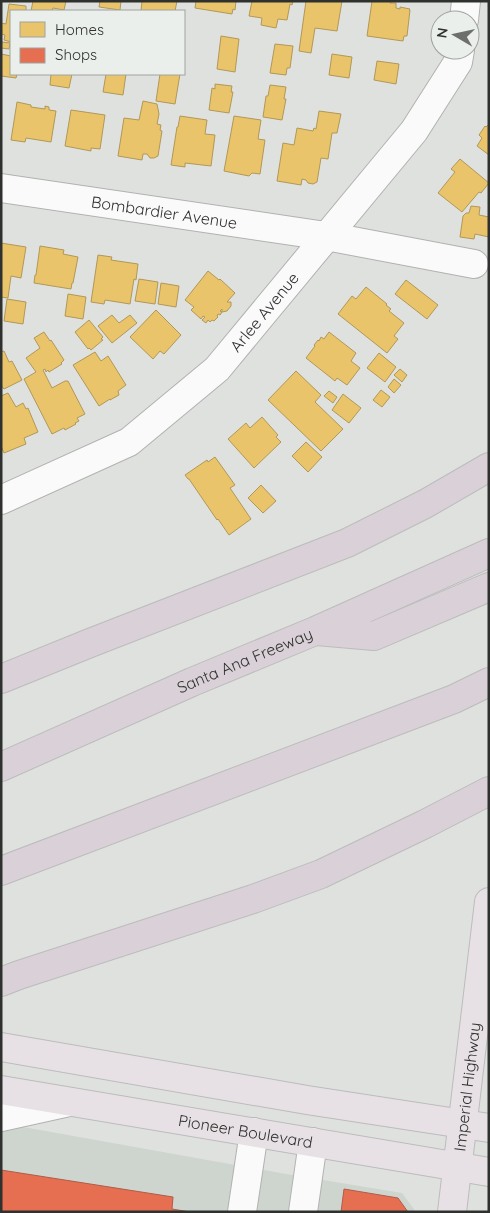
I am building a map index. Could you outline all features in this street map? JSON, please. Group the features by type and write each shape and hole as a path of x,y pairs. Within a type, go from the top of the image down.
{"highway":[{"path":"1,680 90,643 347,543 425,504 489,467"},
{"name":"Santa Ana Freeway","path":"1,767 192,682 315,631 488,553"},
{"path":"315,631 374,636 489,587"},
{"path":"1,871 454,699 489,682"},
{"path":"1,982 253,899 321,874 489,791"}],"main road":[{"name":"Imperial Highway","path":"452,1212 489,902"},
{"path":"1,1047 307,1100 489,1128"},
{"name":"Pioneer Boulevard","path":"1,1090 489,1172"}],"street":[{"name":"Arlee Avenue","path":"1,500 129,442 217,369 414,131 458,60"},
{"name":"Bombardier Avenue","path":"1,188 326,236 474,264"},
{"path":"1,1117 68,1102"},
{"path":"242,1212 254,1132"},
{"path":"303,1212 313,1142"}],"shaded area":[{"path":"1,1123 402,1193 416,1212 1,1212"}],"building: Homes":[{"path":"33,1 66,1 64,10 53,8 52,10 31,10"},
{"path":"100,1 121,1 120,10 99,7"},
{"path":"142,1 177,1 175,10 141,10"},
{"path":"196,1 236,1 235,10 233,9 232,14 195,8"},
{"path":"252,1 293,1 292,5 290,4 287,20 278,19 276,28 261,25 262,18 249,16"},
{"path":"306,1 342,1 337,31 315,28 311,53 299,51"},
{"path":"372,1 391,1 390,3 396,3 396,8 410,9 407,36 404,36 403,41 367,36"},
{"path":"9,4 26,6 26,10 10,10 10,42 4,40 5,35 1,34 1,23 6,24"},
{"path":"221,36 239,39 235,72 217,69"},
{"path":"2,42 10,43 9,49 1,48"},
{"path":"275,44 293,46 290,68 287,68 286,75 270,73"},
{"path":"1,54 10,56 10,75 17,75 16,78 1,76"},
{"path":"332,54 352,57 349,78 329,75"},
{"path":"377,61 399,64 396,84 374,80"},
{"path":"51,75 72,75 69,88 50,85"},
{"path":"106,75 126,75 123,95 103,92"},
{"path":"160,75 180,75 175,104 156,101"},
{"path":"215,84 232,86 231,92 233,92 229,113 209,110 212,88 215,89"},
{"path":"270,85 286,87 282,120 263,117 266,96 268,96"},
{"path":"143,101 157,104 159,114 157,124 161,125 160,130 162,131 158,156 150,158 147,154 143,154 142,160 118,156 124,118 139,120"},
{"path":"17,102 45,109 45,106 49,107 49,110 56,111 51,142 26,138 25,142 11,140"},
{"path":"71,110 105,115 100,149 91,148 91,151 65,146"},
{"path":"319,111 341,114 337,133 332,133 328,159 321,158 317,182 313,184 308,183 302,179 301,185 277,181 283,143 294,145 297,128 313,131 314,128 316,129"},
{"path":"180,116 207,120 205,134 215,135 211,166 185,163 185,167 171,165"},
{"path":"234,116 261,120 258,139 265,140 260,174 252,173 249,176 224,171"},
{"path":"489,124 489,155 477,146 482,138 479,135 485,126"},
{"path":"460,159 489,183 462,212 438,193 455,172 451,169"},
{"path":"471,206 480,207 479,215 489,217 489,237 475,234 474,239 460,237 463,216 469,213"},
{"path":"1,243 26,247 21,278 11,276 8,298 1,297"},
{"path":"40,246 64,250 63,254 78,257 71,289 34,283"},
{"path":"98,255 112,257 111,260 138,264 130,304 105,300 104,304 91,302"},
{"path":"208,271 235,293 227,302 231,302 231,306 227,311 222,312 220,315 218,314 214,321 210,322 208,320 206,323 202,320 205,317 203,316 201,319 191,310 194,307 185,300"},
{"path":"139,279 158,282 155,304 135,301"},
{"path":"406,280 438,305 427,319 395,294"},
{"path":"161,283 179,286 176,307 158,304"},
{"path":"366,287 387,304 391,309 389,311 404,323 394,336 398,339 387,353 338,314 352,296 356,299"},
{"path":"68,294 86,297 83,319 65,316"},
{"path":"7,299 26,302 23,324 4,321"},
{"path":"156,310 181,335 164,354 160,351 153,359 130,337"},
{"path":"112,315 119,323 130,315 137,323 112,343 98,326"},
{"path":"89,320 103,337 101,339 103,340 91,350 88,349 75,332"},
{"path":"44,332 64,360 62,364 49,372 48,370 46,372 45,369 43,370 52,388 68,381 85,414 77,418 79,421 76,424 52,434 24,379 36,372 26,358 40,348 34,338"},
{"path":"329,332 356,353 351,361 360,368 347,385 337,378 335,381 306,358 318,340 321,337 324,339"},
{"path":"4,351 9,362 12,361 22,380 4,389 1,385 1,352"},
{"path":"95,352 101,361 108,356 126,385 118,391 119,395 99,406 73,365"},
{"path":"379,353 396,367 385,382 367,368"},
{"path":"400,369 407,375 402,382 394,375"},
{"path":"296,371 321,395 315,402 343,429 321,451 268,400"},
{"path":"394,379 401,385 394,393 388,387"},
{"path":"381,390 390,397 382,407 373,400"},
{"path":"329,391 337,397 333,403 324,396"},
{"path":"8,393 16,407 23,403 26,409 28,408 38,432 24,438 26,444 4,453 1,446 1,396"},
{"path":"343,394 361,408 349,423 332,410"},
{"path":"262,417 278,435 276,437 281,442 254,468 228,439 246,423 250,428"},
{"path":"306,442 322,457 308,472 292,456"},
{"path":"215,457 235,485 230,488 251,519 229,535 185,475 207,460 208,462"},
{"path":"261,485 276,501 263,513 248,498"}],"building: Shops":[{"path":"1,1170 173,1197 172,1209 190,1212 1,1212"},
{"path":"344,1189 398,1198 408,1212 341,1212"}]}
